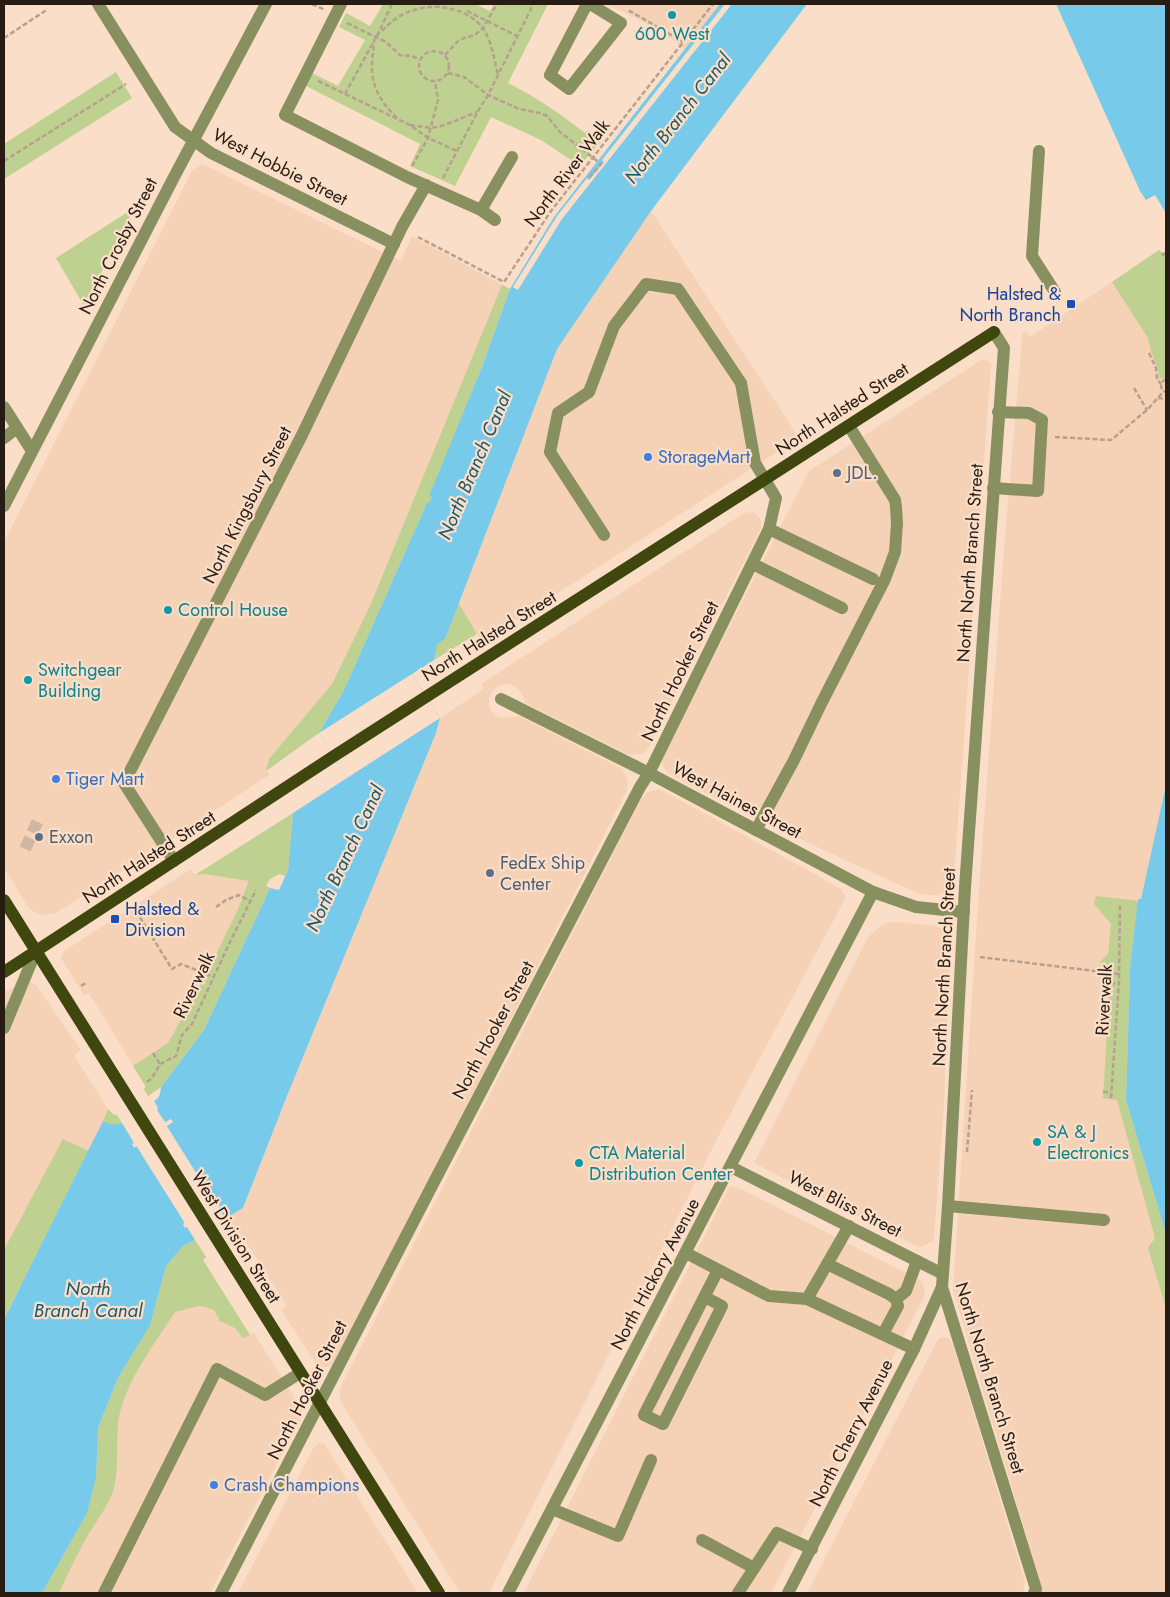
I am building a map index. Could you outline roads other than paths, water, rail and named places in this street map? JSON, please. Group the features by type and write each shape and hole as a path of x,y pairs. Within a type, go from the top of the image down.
{"main road":[{"name":"North Halsted Street","path":"4,972 426,696 766,480 994,332"},
{"name":"West Division Street","path":"4,901 438,1593"}],"street":[{"name":"West Hobbie Street","path":"98,4 176,127 216,156 394,244"},
{"name":"North Crosby Street","path":"4,506 174,177 266,4"},
{"path":"341,4 286,115 426,185 481,210 495,220"},
{"path":"588,4 621,23 569,89 550,75 588,4"},
{"path":"1039,151 1032,256 1055,292"},
{"path":"481,210 512,157"},
{"name":"North Kingsbury Street","path":"174,861 124,783 302,435 394,244 426,185"},
{"name":"North Hooker Street","path":"222,1593 635,796 649,773 769,529 776,498 755,463 742,383 678,289 646,284 614,326 589,392 558,413 550,452 604,535"},
{"name":"North North Branch Street","path":"994,332 1004,348 964,912 948,1206 942,1281 1036,1589 1034,1593"},
{"path":"4,407 32,451"},
{"path":"993,488 1038,491 1042,420 1029,413 998,412"},
{"path":"756,830 794,760 885,579 895,552 897,522 895,500 849,426"},
{"path":"4,438 17,428"},
{"path":"769,529 873,578"},
{"path":"753,564 842,608"},
{"name":"West Haines Street","path":"501,699 649,773 873,892 916,907 964,912"},
{"name":"North Hickory Avenue","path":"508,1593 873,892"},
{"path":"4,1028 36,951"},
{"name":"West Bliss Street","path":"731,1167 918,1261 942,1281"},
{"path":"948,1206 1104,1220"},
{"path":"807,1299 849,1226"},
{"path":"686,1253 769,1296 807,1299 914,1349"},
{"path":"896,1299 906,1291 918,1261"},
{"path":"827,1264 896,1299 898,1306 883,1334"},
{"path":"705,1297 722,1306 663,1424 644,1415 718,1270"},
{"name":"North Cherry Avenue","path":"788,1593 914,1349 942,1281"},
{"path":"104,1593 217,1369 265,1396 300,1373"},
{"path":"552,1509 618,1536 651,1460"},
{"path":"738,1593 776,1533 812,1549"},
{"path":"702,1540 754,1568"}],"water":[{"name":"North Branch Canal","path":"720,4 807,4 651,211 557,349 445,639 437,644 434,660 412,674 440,718 436,733 243,1208 225,1219 218,1208 220,1207 217,1202 183,1224 195,1240 183,1246 166,1266 150,1325 118,1378 98,1428 96,1478 87,1513 42,1593 4,1593 4,1319 103,1121 112,1124 122,1122 134,1143 132,1144 134,1148 173,1122 171,1119 165,1122 157,1110 158,1108 154,1101 159,1097 161,1087 204,1030 270,888 279,890 288,870 293,813 347,778 319,733 344,690 427,503 429,503 432,497 429,496 482,367 510,289 554,217"},
{"path":"1056,4 1166,4 1166,213 1155,195 1146,200 1140,191"},
{"path":"1166,785 1166,1234 1126,1100 1130,968 1138,899 1141,899"}],"tunnel":[{"path":"25,849 39,818"}],"place":[{"name":"600 West","path":"672,15"},
{"name":"Halsted & North Branch","path":"1071,304"},
{"name":"StorageMart","path":"648,457"},
{"name":"JDL.","path":"837,473"},
{"name":"Control House","path":"168,610"},
{"name":"Switchgear Building","path":"28,680"},
{"name":"Tiger Mart","path":"56,779"},
{"name":"Exxon","path":"39,837"},
{"name":"FedEx Ship Center","path":"490,873"},
{"name":"Halsted & Division","path":"115,919"},
{"name":"SA & J Electronics","path":"1037,1142"},
{"name":"CTA Material Distribution Center","path":"579,1163"},
{"name":"Crash Champions","path":"214,1485"}]}
